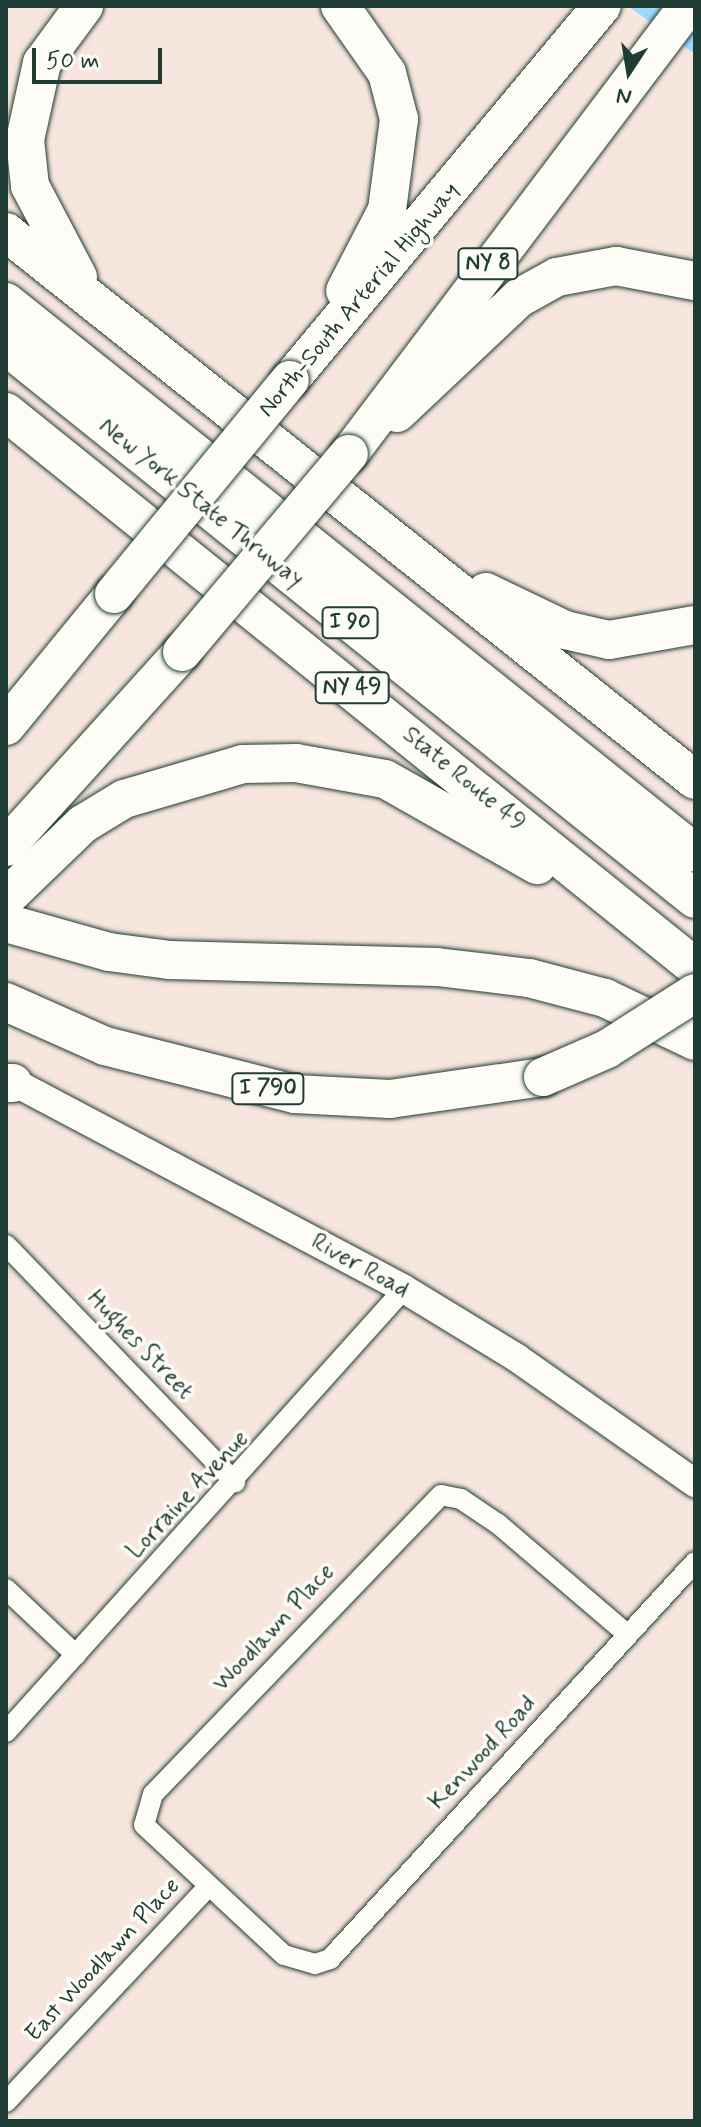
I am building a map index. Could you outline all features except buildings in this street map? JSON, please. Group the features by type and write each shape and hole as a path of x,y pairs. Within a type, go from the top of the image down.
{"highway":[{"path":"84,6 42,63 25,140 30,186 49,232 97,306"},
{"path":"290,380 364,256 399,162 399,119 387,73 340,6"},
{"name":"North-South Arterial Highway","path":"6,726 290,380 550,73 602,6"},
{"name":"NY 8","path":"6,847 182,652 349,454 688,6"},
{"path":"6,232 346,506 695,780"},
{"path":"349,454 519,298 557,277 616,266 695,281"},
{"name":"New York State Thruway","path":"6,302 695,853"},
{"name":"New York State Thruway","path":"6,346 695,899"},
{"name":"State Route 49","path":"6,412 687,961"},
{"path":"346,506 517,611 565,630 646,639 695,625"},
{"path":"20,886 83,824 124,799 243,764 296,763 420,793 687,961"},
{"path":"6,923 109,952 170,960 437,967 529,978 605,998 695,1041"},
{"name":"I 790","path":"6,1002 105,1046 295,1094 390,1099 543,1077 607,1049 695,993"}],"main road":[{"name":"River Road","path":"8,1081 404,1289 517,1358 695,1483"}],"street":[{"name":"Hughes Street","path":"6,1245 235,1482"},
{"name":"Lorraine Avenue","path":"6,1732 235,1482 404,1289"},
{"name":"Woodlawn Place","path":"302,1963 206,1889 144,1825 153,1794 423,1505 441,1495 461,1499 627,1634"},
{"name":"Kenwood Road","path":"302,1963 330,1959 695,1562"},
{"path":"6,1589 76,1655"},
{"name":"East Woodlawn Place","path":"6,2102 206,1889"}],"water":[{"path":"628,6 695,6 695,54"}]}
